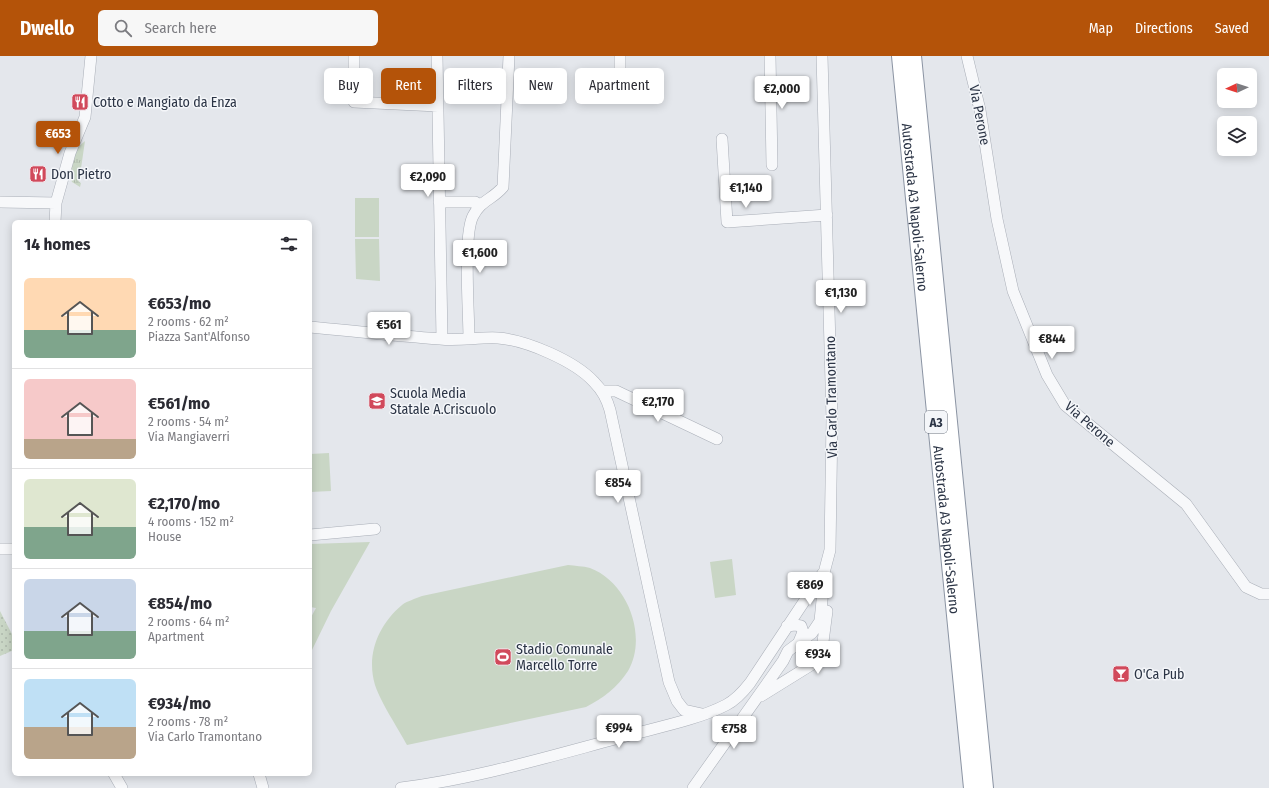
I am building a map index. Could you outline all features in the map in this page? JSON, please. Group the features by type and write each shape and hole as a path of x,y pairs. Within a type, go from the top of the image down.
{"highway":[{"name":"Autostrada A3 Napoli-Salerno","path":"900,56 972,788"},
{"name":"Autostrada A3 Napoli-Salerno","path":"913,56 985,788"}],"street":[{"path":"56,220 56,203 70,153 85,117 91,56"},
{"path":"354,56 354,102 438,106"},
{"path":"438,56 442,339"},
{"path":"469,339 468,237 472,218 480,205 497,194 503,187 509,56"},
{"path":"620,56 620,68"},
{"path":"770,56 772,165"},
{"name":"Via Carlo Tramontano","path":"693,788 783,661 788,651 797,646 812,633 820,621 825,569 830,550 832,503 832,419 822,56"},
{"name":"Via Perone","path":"967,56 980,110 997,219 1013,291 1047,375 1065,405 1186,504 1246,587 1261,594 1269,594"},
{"path":"722,139 726,222 827,215"},
{"path":"0,202 56,203"},
{"path":"439,202 475,202 480,205"},
{"path":"312,327 442,339 498,338 530,345 563,360 593,381 606,396 610,410 658,612 669,682 677,701 684,710 702,714"},
{"path":"602,391 616,391 717,439"},
{"path":"312,535 376,529"},
{"path":"0,549 12,549"},
{"path":"401,788 433,784 527,762 702,714 727,705 739,696 750,683 787,626 814,589 825,569"},
{"name":"Via Carlo Tramontano","path":"755,700 811,665 823,642 826,623 830,582 825,569"},
{"path":"787,626 801,626 803,632 797,646"},
{"path":"797,646 804,645 812,650 813,660"},
{"path":"783,661 792,672 803,671"},
{"path":"115,776 122,788"},
{"path":"260,776 263,788"}],"green space":[{"path":"85,141 79,182 81,183 80,187 72,182 69,174 77,148"},
{"path":"355,198 379,198 379,237 355,237"},
{"path":"355,239 379,239 380,281 356,279"},
{"path":"329,453 331,491 312,492 312,454"},
{"path":"370,542 331,611 312,650 312,615 316,608 312,607 312,544"},
{"path":"732,559 736,595 715,598 710,562"},
{"name":"Stadio Comunale Marcello Torre","path":"568,565 590,568 603,575 615,585 631,612 635,627 636,643 634,657 628,671 619,683 604,696 586,707 407,745 381,700 375,685 373,674 373,652 376,641 386,622 394,613 404,604 422,596"},
{"path":"0,611 12,634 12,651 0,656"}],"place":[{"name":"Cotto e Mangiato da Enza","path":"80,102"},
{"name":"Don Pietro","path":"38,174"},
{"name":"Scuola Media Statale A.Criscuolo","path":"377,401"},
{"name":"Stadio Comunale Marcello Torre","path":"503,657"},
{"name":"O'Ca Pub","path":"1121,674"}]}
